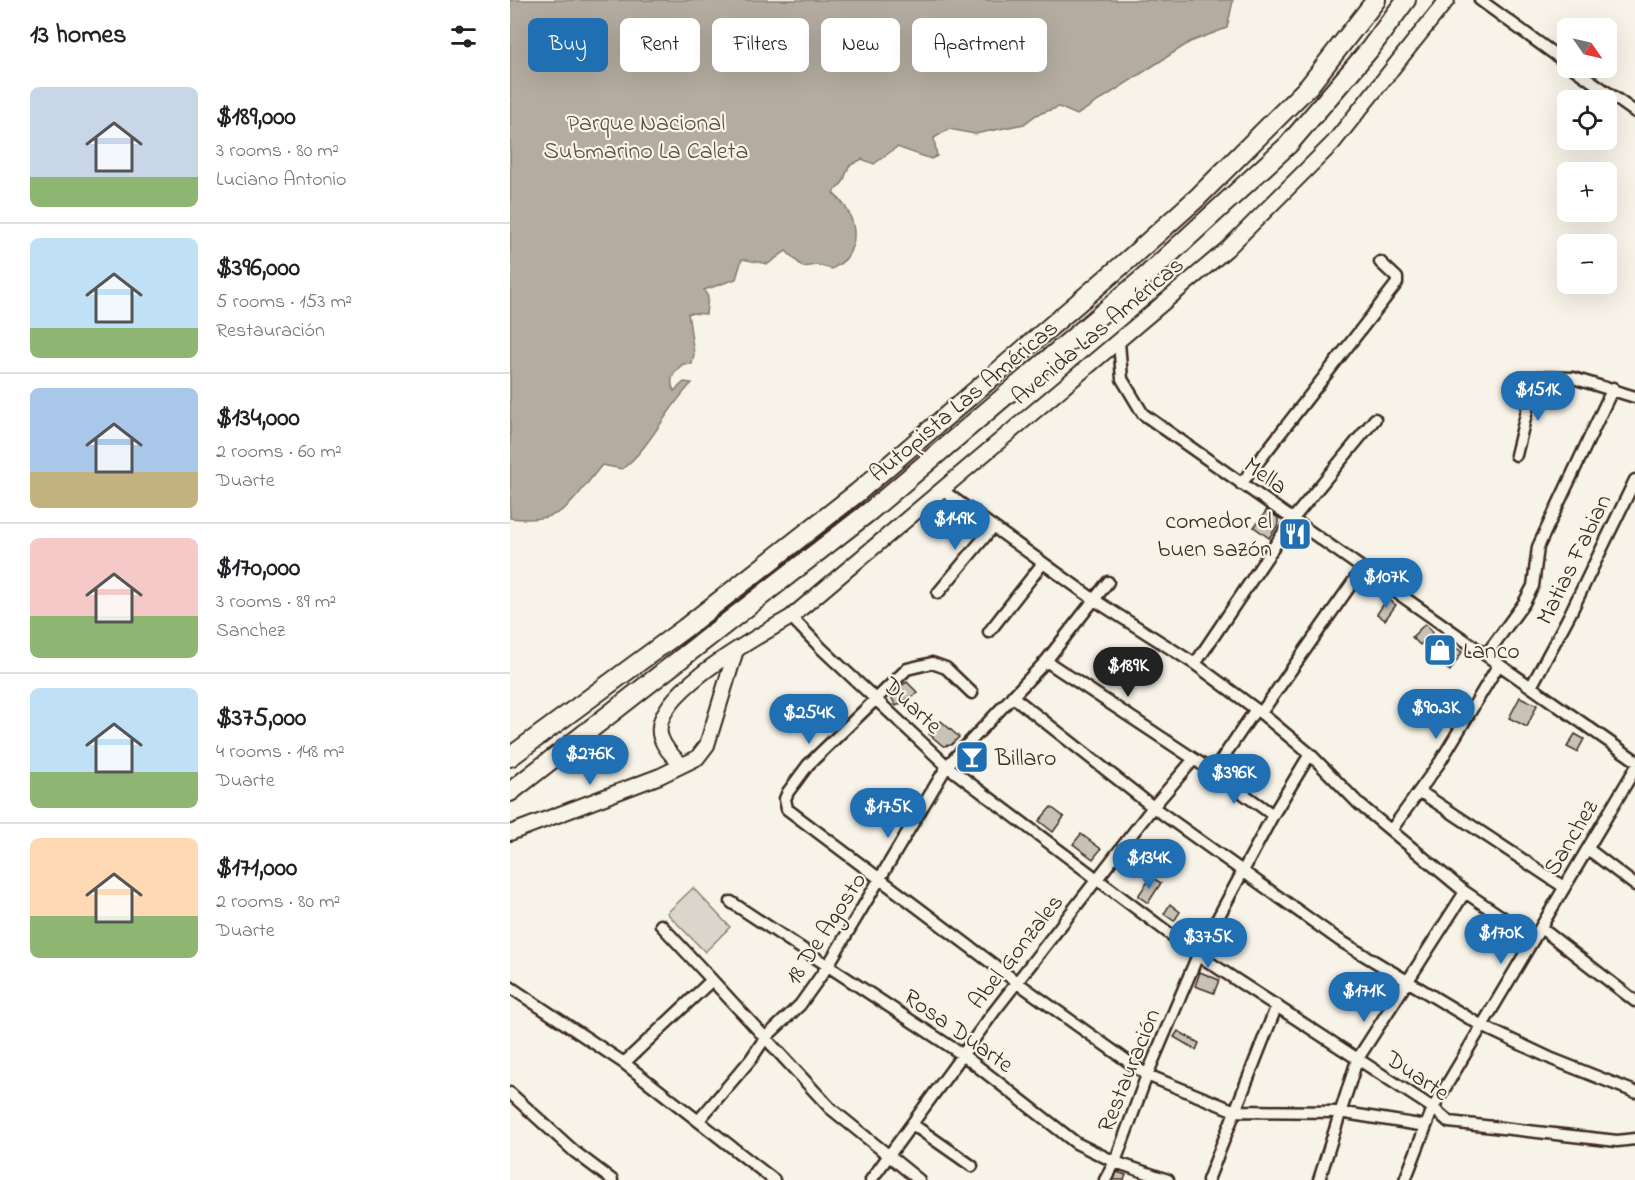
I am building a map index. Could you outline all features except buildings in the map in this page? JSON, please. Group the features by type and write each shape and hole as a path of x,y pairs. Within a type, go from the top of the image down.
{"highway":[{"name":"Autopista Las Américas","path":"510,757 685,628 857,493 1129,259 1197,198 1309,86 1376,0"},
{"name":"Autopista Las Américas","path":"510,792 870,512 1147,275 1288,145 1369,50 1406,0"}],"main road":[{"name":"Avenida Las Américas","path":"681,764 670,754 660,737 662,719 677,696 736,650 791,616 1227,249 1333,143 1447,0"},
{"path":"510,833 660,776 697,758 707,745 736,650"}],"street":[{"path":"1480,0 1557,56"},
{"path":"1587,78 1635,112"},
{"path":"1241,484 1393,290 1398,278 1380,262"},
{"name":"Mella","path":"1119,342 1122,379 1143,414 1635,760"},
{"path":"1516,455 1534,382 1539,377 1573,378 1614,388 1635,396"},
{"path":"1486,655 1524,603 1533,586 1538,547 1614,388"},
{"path":"1195,664 1293,520 1375,419"},
{"name":"Matias Fabian","path":"1531,687 1570,614 1635,480"},
{"path":"942,490 1096,602 1195,664 1258,711 1310,754 1359,804 1392,829 1465,892 1533,938"},
{"path":"938,593 993,527"},
{"path":"989,632 1043,564"},
{"path":"1213,772 1362,569"},
{"name":"18 De Agosto","path":"699,1120 751,1059 765,1038 800,1005 827,967 882,879 947,766 1046,661 1096,602 1108,582"},
{"name":"Duarte","path":"791,616 947,766 1198,955 1433,1108 1449,1122 1482,1128 1617,1142 1635,1139"},
{"path":"1046,661 1194,759 1273,815"},
{"path":"972,693 946,668 925,664 907,669 807,765 785,799 787,809 1018,982 1147,1075 1235,1111 1339,1112 1426,1126"},
{"path":"1392,829 1440,762 1499,664"},
{"path":"1012,696 1153,807 1339,940 1408,979 1482,1026 1552,1059 1635,1092"},
{"name":"Restauración","path":"1105,1180 1115,1162 1147,1075 1198,955 1273,815 1310,754"},
{"name":"Abel Gonzales","path":"871,1180 1096,880 1194,759"},
{"name":"Sanchez","path":"1405,1180 1433,1108 1635,769"},
{"path":"1419,791 1564,887"},
{"path":"1588,849 1635,885"},
{"path":"1319,1180 1357,1060 1465,892"},
{"name":"Rosa Duarte","path":"731,902 963,1055 1077,1143 1115,1162 1168,1180"},
{"path":"661,925 830,1108 919,1180"},
{"path":"1541,928 1635,1001"},
{"path":"624,1063 712,980"},
{"path":"510,987 624,1063 774,1180"},
{"path":"1208,1180 1277,1005"},
{"path":"510,1093 575,1152 612,1180"},
{"path":"912,1124 972,1166"}],"shaded area":[{"name":"Parque Nacional Submarino La Caleta","path":"510,0 1233,1 1227,28 1190,42 1077,115 1059,107 1036,115 1024,124 975,134 949,129 934,138 937,156 931,159 897,147 874,164 862,159 849,166 843,182 833,193 845,206 854,231 854,240 846,259 832,269 817,265 803,267 786,251 768,264 742,259 736,279 704,290 708,297 706,314 688,313 694,354 692,364 683,364 675,373 672,387 674,391 684,382 692,383 674,404 642,450 622,469 602,465 573,500 555,514 543,518 510,518"},
{"path":"693,888 730,927 705,952 667,913"}],"place":[{"name":"comedor el buen sazón","path":"1295,534"},
{"name":"Lanco","path":"1440,650"},
{"name":"Billaro","path":"972,757"}]}
